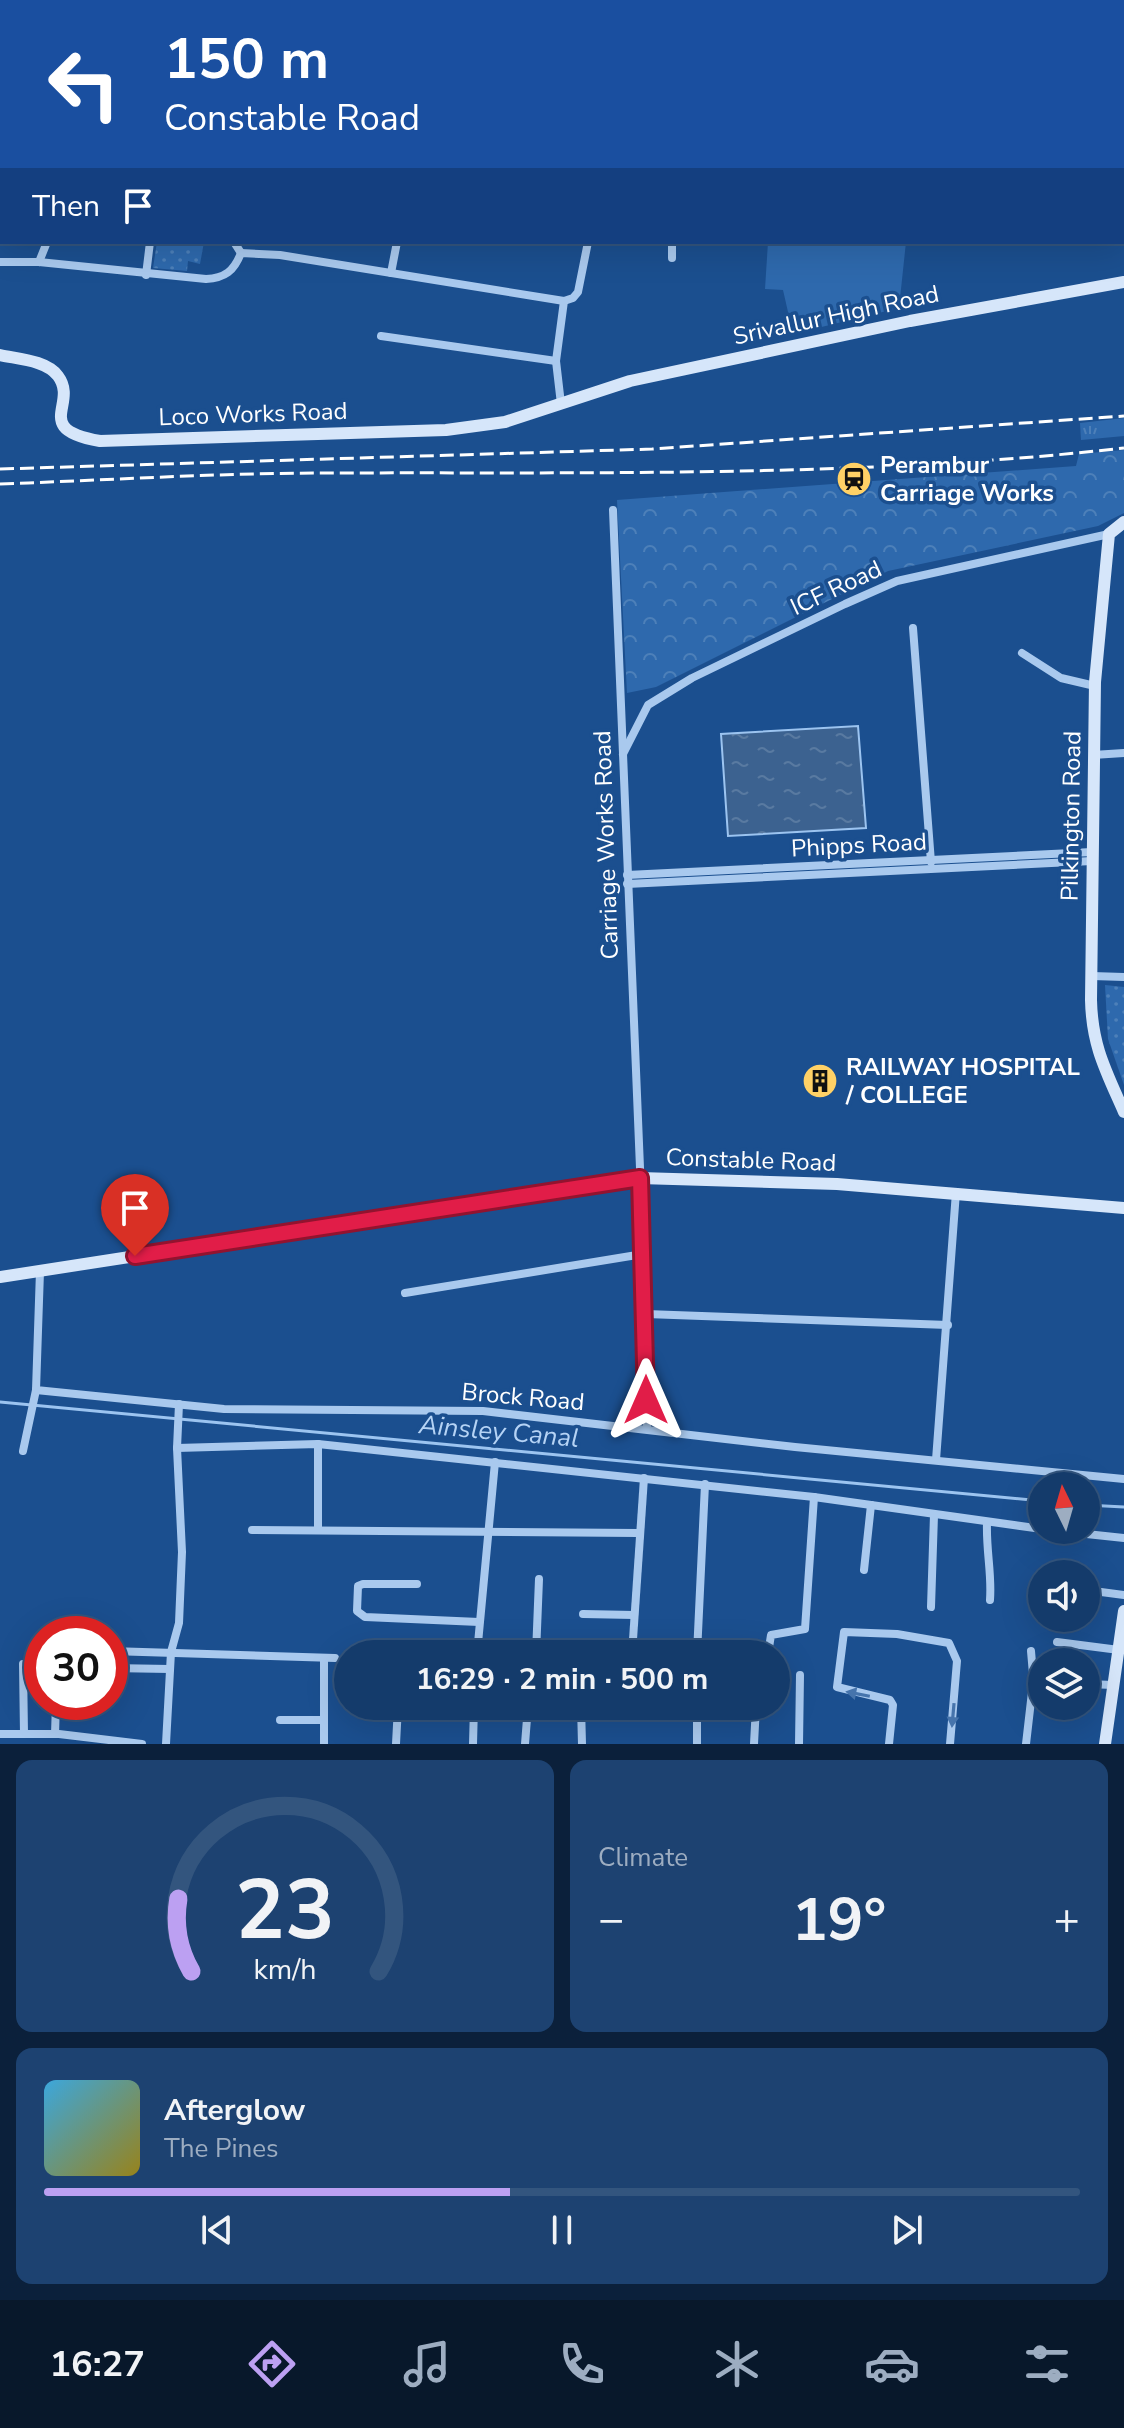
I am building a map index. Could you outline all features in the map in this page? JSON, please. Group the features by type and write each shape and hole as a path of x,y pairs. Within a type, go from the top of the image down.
{"street":[{"path":"39,262 46,244"},
{"path":"146,275 150,244"},
{"path":"235,244 241,253"},
{"path":"280,255 283,244"},
{"path":"391,273 397,244"},
{"path":"241,253 280,255 564,301 578,292 588,244"},
{"path":"672,244 672,258"},
{"path":"0,262 39,262 146,275 222,278 236,266 241,253"},
{"name":"Srivallur High Road","path":"561,404 661,374 910,321 1124,282"},
{"path":"561,404 556,361 564,301"},
{"path":"381,336 556,361"},
{"name":"Loco Works Road","path":"0,355 44,365 57,374 62,386 59,414 63,426 77,437 100,441 446,430 505,422 561,404"},
{"name":"Carriage Works Road","path":"613,510 646,1314 647,1429"},
{"path":"1109,534 1124,522"},
{"path":"1109,534 1124,533"},
{"name":"ICF Road","path":"622,755 648,705 692,678 845,604 897,581 1109,534"},
{"name":"Pilkington Road","path":"1109,534 1095,686 1092,1032 1099,1059 1124,1112"},
{"path":"913,628 931,862"},
{"path":"1022,653 1061,678 1095,686"},
{"path":"1093,755 1124,753"},
{"name":"Phipps Road","path":"627,880 1092,856"},
{"name":"Phipps Road","path":"627,880 1092,856"},
{"path":"1092,976 1124,977"},
{"name":"Constable Road","path":"0,1277 640,1178 744,1179 956,1192 1124,1208"},
{"path":"936,1460 956,1192"},
{"path":"405,1293 643,1254"},
{"path":"23,1451 36,1390 40,1271"},
{"path":"646,1314 948,1325"},
{"name":"Brock Road","path":"36,1390 224,1409 483,1411 1124,1479"},
{"path":"166,1744 171,1652 179,1623 182,1552 177,1448 179,1404"},
{"path":"177,1448 318,1444 705,1484 1028,1527"},
{"path":"318,1444 318,1529"},
{"path":"478,1640 495,1462"},
{"path":"633,1640 644,1478"},
{"path":"698,1640 705,1484"},
{"path":"770,1640 771,1635 805,1629 814,1497"},
{"path":"864,1570 871,1505"},
{"path":"931,1607 934,1515"},
{"path":"987,1523 985,1560 992,1571 990,1600"},
{"path":"252,1530 638,1533"},
{"path":"1100,1535 1124,1538"},
{"path":"537,1640 539,1579"},
{"path":"417,1584 358,1586 357,1611 365,1617 479,1622"},
{"path":"1100,1592 1124,1595"},
{"path":"1105,1744 1117,1689 1124,1611"},
{"path":"583,1614 634,1615"},
{"path":"889,1744 890,1700 840,1690 836,1685 845,1632 945,1640 953,1647 957,1661 950,1744"},
{"path":"1057,1642 1120,1658"},
{"path":"128,1651 334,1658"},
{"path":"324,1658 324,1744"},
{"path":"23,1664 24,1734"},
{"path":"128,1668 170,1669"},
{"path":"799,1744 800,1675"},
{"path":"55,1720 55,1734"},
{"path":"280,1720 323,1720"},
{"path":"396,1744 397,1720"},
{"path":"473,1744 474,1720"},
{"path":"525,1744 527,1720"},
{"path":"581,1720 582,1744"},
{"path":"697,1720 697,1744"},
{"path":"754,1744 755,1720"},
{"path":"1026,1744 1031,1720"},
{"path":"0,1734 55,1734 142,1744"}],"green space":[{"path":"157,244 204,244 200,264 188,261 187,271 153,268"},
{"path":"768,244 906,244 899,308 793,334 783,290 765,289"},
{"path":"1124,418 1124,436 1081,440 1080,423"},
{"path":"1124,450 1124,513 1098,526 888,571 656,687 627,693 617,500 1076,466 1079,454"},
{"path":"1105,985 1124,987 1124,1085 1108,1039"}],"water":[{"path":"858,726 866,828 728,836 721,734"}],"waterway":[{"name":"Ainsley Canal","path":"0,1402 1028,1500"},
{"name":"Ainsley Canal","path":"1100,1506 1124,1507"}],"railway":[{"path":"0,469 652,449 1124,416"},
{"path":"0,484 285,473 626,473 825,469 1025,458 1124,448"}],"place":[{"name":"Perambur Carriage Works","path":"854,479"},
{"name":"RAILWAY HOSPITAL / COLLEGE","path":"820,1081"}],"route":[{"path":"135,1256 640,1178 646,1400"}]}
